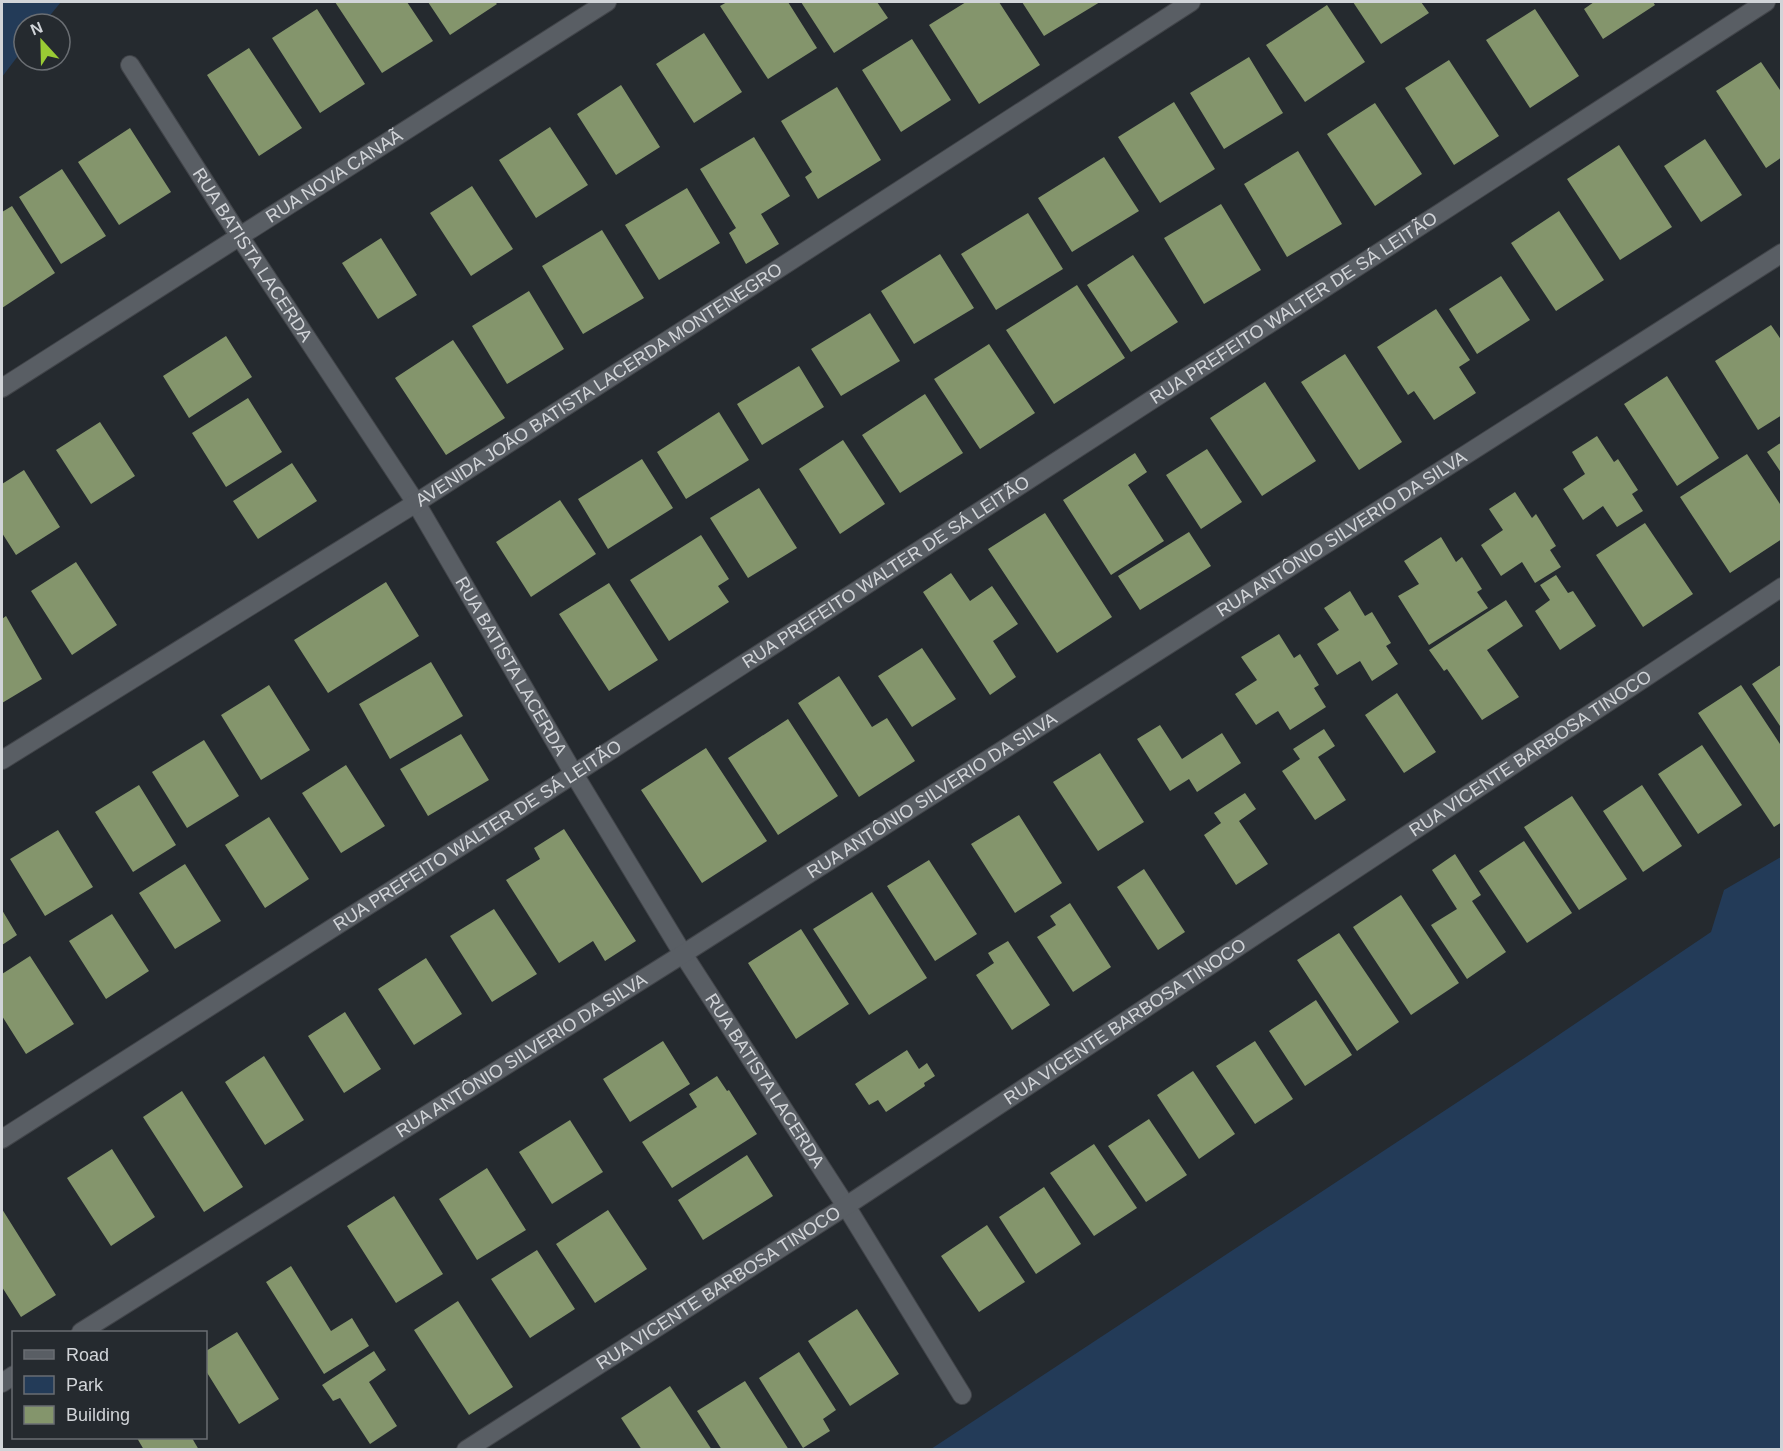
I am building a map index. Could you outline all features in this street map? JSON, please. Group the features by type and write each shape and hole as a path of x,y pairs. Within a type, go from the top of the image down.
{"street":[{"name":"RUA NOVA CANAÃ","path":"2,388 607,2"},
{"name":"AVENIDA JOÃO BATISTA LACERDA MONTENEGRO","path":"2,760 417,503 1191,2"},
{"name":"RUA PREFEITO WALTER DE SÁ LEITÃO","path":"2,1138 574,774 1766,2"},
{"name":"RUA BATISTA LACERDA","path":"130,65 240,237 417,503 574,774 683,954 846,1206 962,1395"},
{"name":"RUA ANTÔNIO SILVERIO DA SILVA","path":"83,1331 683,954 1782,253"},
{"name":"RUA VICENTE BARBOSA TINOCO","path":"466,1449 846,1206 1782,587"}],"green space":[{"path":"2,2 61,2 53,12 12,12 12,64 2,77"},
{"path":"1781,857 1781,1449 931,1449 1526,1057 1711,932 1724,890"}],"building":[{"path":"335,2 407,2 433,41 382,73"},
{"path":"428,2 495,2 497,4 450,35"},
{"path":"727,2 788,2 817,48 768,79 720,6"},
{"path":"801,2 877,2 888,18 834,53"},
{"path":"966,2 999,2 1040,65 979,104 929,25"},
{"path":"1022,2 1100,2 1044,36"},
{"path":"1353,2 1421,2 1429,13 1381,44"},
{"path":"1594,2 1653,2 1655,5 1603,39 1584,9"},
{"path":"1327,5 1365,62 1305,102 1266,45"},
{"path":"317,9 365,84 320,113 272,38"},
{"path":"1535,9 1579,76 1530,108 1486,40"},
{"path":"704,33 742,92 694,123 656,64"},
{"path":"912,39 951,100 901,132 862,70"},
{"path":"249,48 302,128 259,156 207,75"},
{"path":"1249,57 1283,113 1224,149 1190,93"},
{"path":"1449,60 1499,136 1454,165 1405,88"},
{"path":"1761,62 1782,93 1782,157 1766,168 1716,91"},
{"path":"621,85 660,147 616,175 577,114"},
{"path":"837,87 881,160 818,199 805,177 812,172 781,121"},
{"path":"1174,102 1215,169 1160,203 1118,137"},
{"path":"1375,103 1422,174 1375,206 1327,134"},
{"path":"550,127 588,185 536,218 499,160"},
{"path":"130,128 171,192 119,225 78,162"},
{"path":"754,137 790,196 761,214 779,244 746,264 729,233 736,228 700,169"},
{"path":"1705,139 1742,195 1701,222 1664,166"},
{"path":"1619,145 1672,227 1620,260 1567,179"},
{"path":"1298,151 1342,224 1287,257 1244,184"},
{"path":"1104,157 1139,211 1072,252 1038,198"},
{"path":"62,169 106,236 61,264 19,197"},
{"path":"472,186 513,249 471,276 430,213"},
{"path":"687,188 720,243 659,280 625,225"},
{"path":"1221,204 1261,270 1204,304 1164,238"},
{"path":"12,206 55,273 2,308 2,212"},
{"path":"1559,211 1604,280 1556,311 1511,243"},
{"path":"1028,213 1063,269 996,310 961,254"},
{"path":"602,230 644,298 583,334 542,266"},
{"path":"381,238 417,295 378,319 342,263"},
{"path":"940,254 974,308 914,344 881,291"},
{"path":"1133,255 1178,322 1131,352 1087,285"},
{"path":"1501,276 1530,320 1477,354 1449,309"},
{"path":"1077,285 1125,358 1054,404 1006,330"},
{"path":"529,291 564,349 507,384 472,326"},
{"path":"1436,309 1470,360 1459,367 1476,393 1434,420 1414,391 1408,395 1377,347"},
{"path":"870,313 900,361 841,396 811,349"},
{"path":"1771,325 1782,341 1782,415 1758,430 1715,361"},
{"path":"226,336 252,377 189,418 163,376"},
{"path":"453,340 505,418 446,455 395,378"},
{"path":"989,344 1035,413 980,449 934,379"},
{"path":"1345,354 1402,442 1359,470 1301,382"},
{"path":"799,366 824,407 762,445 737,404"},
{"path":"1667,376 1719,458 1677,486 1624,404"},
{"path":"1265,382 1316,461 1262,496 1210,418"},
{"path":"925,394 963,453 900,493 862,435"},
{"path":"248,398 282,452 226,487 192,433"},
{"path":"719,412 749,460 686,499 657,452"},
{"path":"100,422 135,476 91,504 56,450"},
{"path":"1597,436 1614,462 1618,459 1638,490 1632,494 1643,511 1617,527 1603,506 1583,520 1563,489 1585,474 1572,452"},
{"path":"843,440 885,504 840,534 799,469"},
{"path":"1782,442 1782,474 1767,452"},
{"path":"1207,449 1242,502 1201,529 1166,475"},
{"path":"1135,453 1147,472 1128,485 1164,541 1111,575 1063,500"},
{"path":"1747,454 1782,507 1782,539 1730,573 1680,497"},
{"path":"642,459 673,508 608,549 578,499"},
{"path":"292,463 317,501 258,539 233,501"},
{"path":"24,470 60,527 16,555 2,533 2,484"},
{"path":"759,488 797,548 748,578 710,518"},
{"path":"1515,492 1532,518 1536,514 1556,546 1550,550 1561,567 1535,583 1522,562 1501,576 1481,545 1503,530 1489,509"},
{"path":"560,500 596,554 531,597 496,542"},
{"path":"1045,513 1112,617 1057,653 988,549"},
{"path":"1645,523 1693,594 1643,627 1596,555"},
{"path":"1189,532 1211,566 1140,610 1118,576"},
{"path":"701,535 729,579 718,586 729,602 669,641 630,580"},
{"path":"1441,537 1456,562 1462,557 1482,589 1477,592 1488,608 1429,645 1398,596 1419,584 1404,561"},
{"path":"76,562 117,625 72,655 31,591"},
{"path":"951,573 970,601 992,586 1018,624 993,641 1016,677 990,695 923,592"},
{"path":"1556,575 1568,593 1573,591 1596,626 1560,650 1535,611 1550,600 1540,585"},
{"path":"386,582 419,636 328,693 294,640"},
{"path":"609,583 658,660 609,691 559,614"},
{"path":"1350,591 1365,616 1372,612 1391,643 1386,646 1398,664 1372,681 1360,661 1337,675 1317,644 1339,630 1324,608"},
{"path":"1506,600 1523,626 1487,650 1519,697 1482,720 1447,669 1444,671 1429,650"},
{"path":"6,616 42,679 2,703 2,619"},
{"path":"1279,634 1294,658 1300,654 1319,685 1314,688 1326,707 1290,730 1278,711 1256,725 1235,694 1257,680 1241,657"},
{"path":"922,648 956,699 912,727 878,676"},
{"path":"431,662 463,716 390,759 359,704"},
{"path":"1782,664 1782,729 1752,684"},
{"path":"839,676 872,727 887,718 915,761 859,797 798,703"},
{"path":"269,685 310,750 261,780 221,715"},
{"path":"1741,685 1782,747 1782,822 1774,827 1698,713"},
{"path":"1397,693 1436,752 1404,773 1365,715"},
{"path":"788,719 838,796 778,835 728,758"},
{"path":"1160,725 1182,759 1222,733 1241,763 1197,792 1189,779 1170,791 1137,739"},
{"path":"1324,729 1335,746 1318,757 1346,800 1315,820 1282,771 1300,759 1293,749"},
{"path":"461,734 489,780 428,816 400,769"},
{"path":"204,740 239,796 187,828 152,772"},
{"path":"1702,745 1742,805 1698,834 1658,774"},
{"path":"706,748 767,841 702,883 641,790"},
{"path":"1100,753 1144,822 1098,851 1053,782"},
{"path":"346,765 385,826 341,853 302,793"},
{"path":"139,785 176,845 133,872 95,812"},
{"path":"1642,785 1682,846 1643,872 1603,811"},
{"path":"1245,793 1256,809 1239,821 1268,864 1236,885 1204,835 1221,823 1214,813"},
{"path":"1572,796 1627,879 1579,910 1524,827"},
{"path":"1019,815 1062,883 1015,913 971,844"},
{"path":"269,817 309,879 265,908 225,845"},
{"path":"564,829 636,941 605,961 593,941 559,963 506,880 540,859 534,848"},
{"path":"58,830 93,887 45,916 10,859"},
{"path":"1524,841 1572,913 1527,943 1479,871"},
{"path":"1455,854 1481,895 1472,901 1506,952 1467,979 1431,925 1457,909 1432,870"},
{"path":"929,860 977,934 935,961 887,886"},
{"path":"185,864 221,921 175,949 139,893"},
{"path":"1144,869 1185,932 1158,950 1117,887"},
{"path":"872,892 927,978 869,1015 813,929"},
{"path":"1401,895 1459,983 1411,1015 1353,927"},
{"path":"1070,903 1111,967 1073,992 1037,937 1056,925 1050,916"},
{"path":"494,909 537,974 492,1002 450,936"},
{"path":"2,910 17,935 2,945"},
{"path":"112,914 149,971 106,999 69,941"},
{"path":"801,929 849,1004 796,1039 748,963"},
{"path":"1339,933 1399,1022 1357,1051 1297,960"},
{"path":"1008,941 1050,1005 1012,1030 976,975 994,963 988,953"},
{"path":"30,956 74,1024 26,1054 2,1016 2,974"},
{"path":"426,958 462,1014 414,1045 378,989"},
{"path":"1316,1000 1352,1055 1305,1086 1269,1031"},
{"path":"345,1012 381,1069 344,1093 308,1036"},
{"path":"663,1041 690,1084 630,1122 603,1079"},
{"path":"1255,1041 1293,1099 1255,1124 1216,1066"},
{"path":"907,1050 919,1069 927,1063 935,1076 924,1083 925,1086 886,1112 878,1100 869,1105 855,1084"},
{"path":"264,1056 304,1120 265,1145 225,1082"},
{"path":"1193,1071 1235,1134 1199,1159 1157,1095"},
{"path":"717,1076 727,1091 729,1090 757,1134 672,1188 642,1142 697,1107 689,1094"},
{"path":"182,1091 243,1187 204,1212 143,1117"},
{"path":"1149,1119 1187,1175 1146,1202 1108,1146"},
{"path":"570,1120 603,1172 552,1204 519,1152"},
{"path":"1094,1144 1137,1208 1094,1236 1050,1173"},
{"path":"112,1149 155,1217 111,1246 67,1178"},
{"path":"747,1155 773,1196 703,1240 678,1200"},
{"path":"487,1168 526,1230 477,1260 439,1199"},
{"path":"1044,1187 1081,1244 1036,1274 999,1217"},
{"path":"394,1196 443,1274 396,1303 347,1226"},
{"path":"2,1209 56,1295 21,1317 2,1287"},
{"path":"608,1210 647,1269 595,1303 556,1244"},
{"path":"987,1225 1025,1282 979,1312 941,1256"},
{"path":"537,1250 575,1309 530,1338 491,1279"},
{"path":"291,1266 331,1331 352,1318 369,1346 324,1374 266,1282"},
{"path":"458,1301 513,1387 469,1415 414,1330"},
{"path":"857,1309 899,1374 850,1406 808,1341"},
{"path":"237,1332 279,1399 239,1424 207,1373 207,1350"},
{"path":"374,1351 386,1370 369,1382 397,1426 370,1444 340,1398 333,1401 322,1385"},
{"path":"799,1352 836,1410 823,1419 830,1431 803,1448 759,1378"},
{"path":"745,1381 789,1450 722,1450 697,1411"},
{"path":"670,1386 712,1450 642,1450 621,1418"},
{"path":"138,1439 193,1439 199,1450 144,1450"}]}
